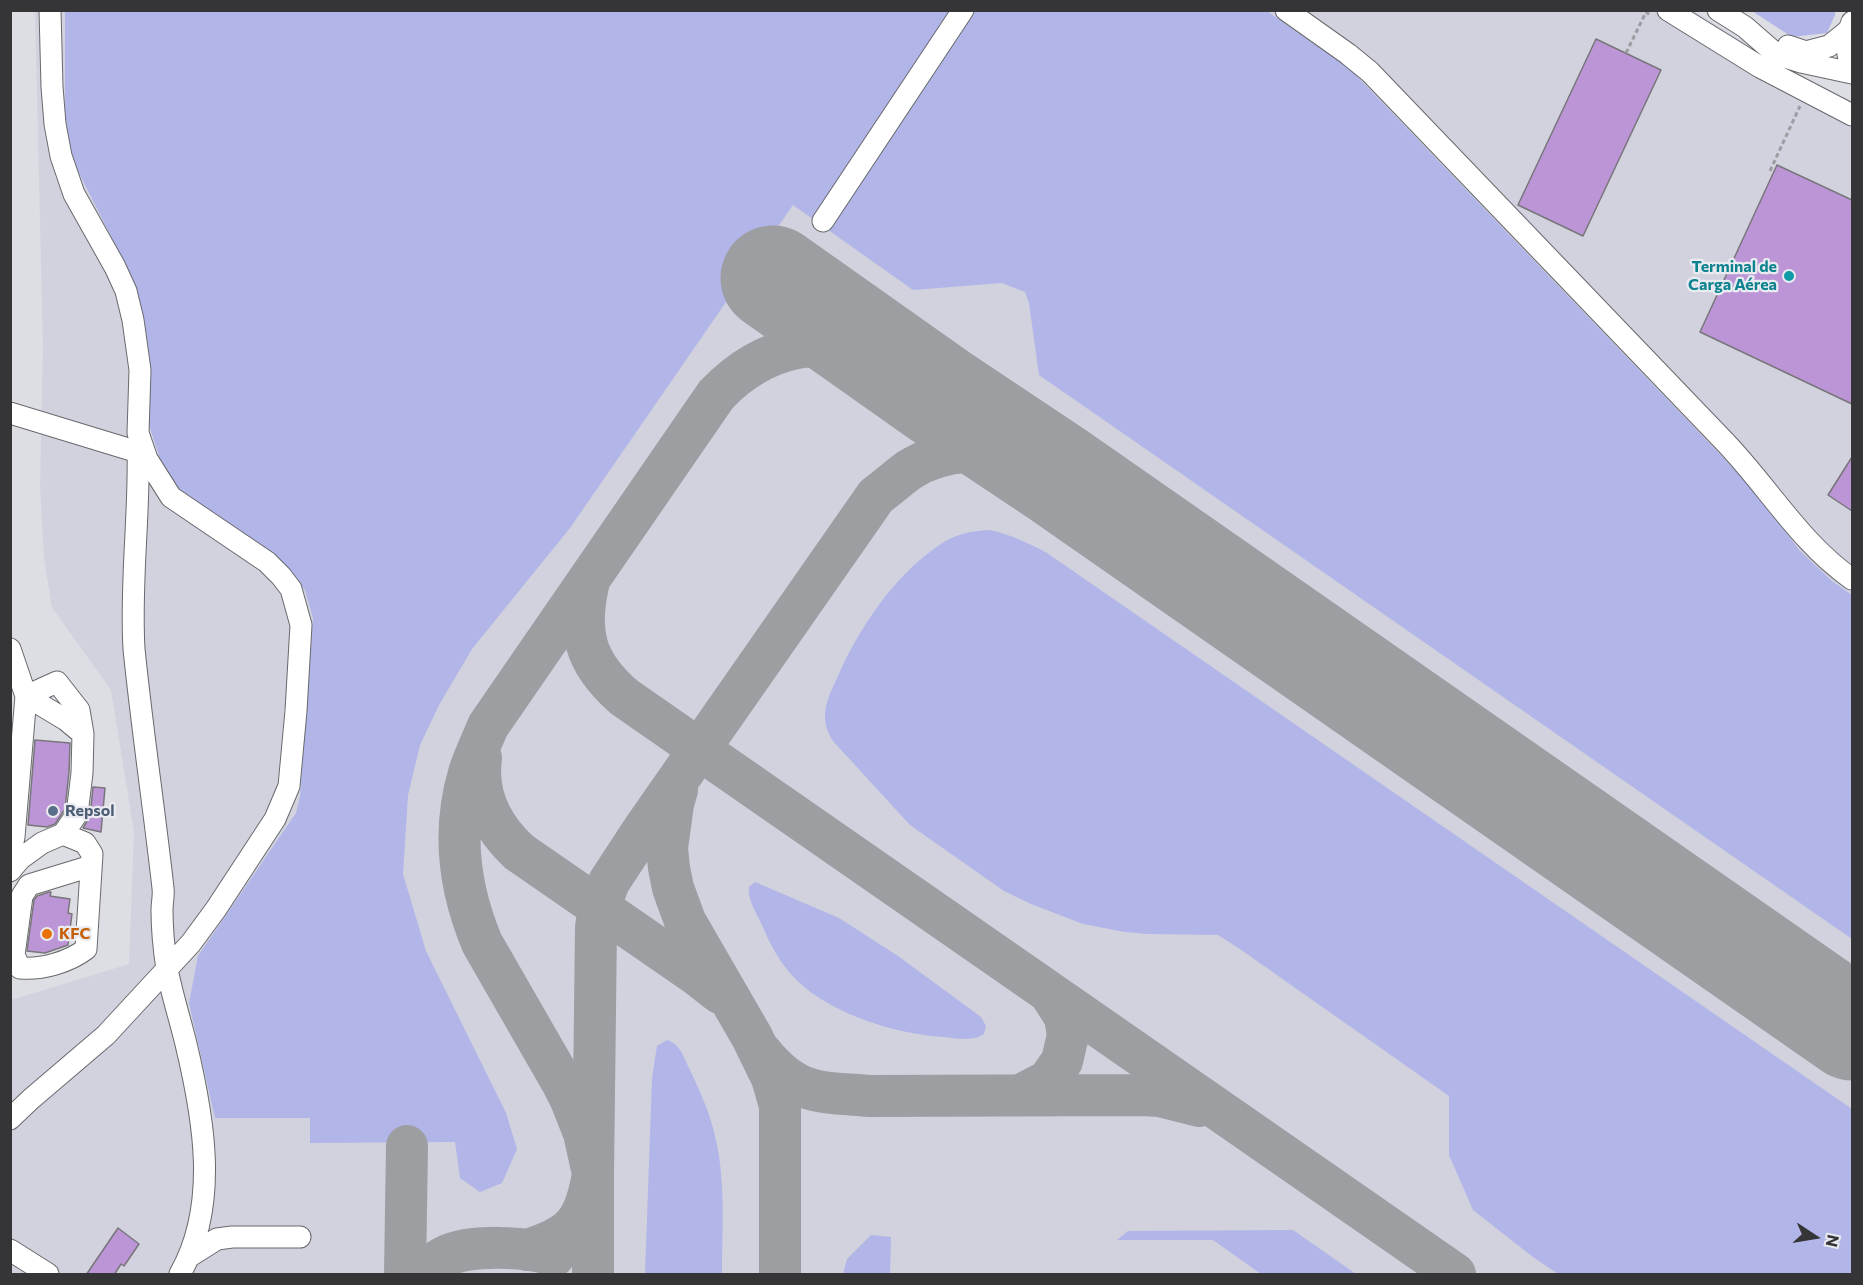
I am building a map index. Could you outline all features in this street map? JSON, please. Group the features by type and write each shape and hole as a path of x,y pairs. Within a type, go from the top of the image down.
{"street":[{"path":"50,10 52,87 55,124 61,156 74,194 126,291 140,369 139,478 132,623 163,892 162,911 167,969 186,1044 201,1121 204,1165 203,1207 190,1256 180,1275"},
{"path":"823,221 963,10"},
{"path":"1286,10 1370,72 1744,462 1816,548 1852,579"},
{"path":"1668,10 1760,67 1852,114"},
{"path":"1718,10 1745,27 1806,52 1829,46 1851,26"},
{"path":"1851,26 1847,45 1852,66"},
{"path":"1745,27 1776,54 1852,73"},
{"path":"10,413 138,442 171,496 267,562 281,576 291,589 301,625 289,786 269,828 216,909 167,969 106,1035 10,1119"},
{"path":"10,649 26,696 14,837 10,857"},
{"path":"10,871 20,858 42,843 63,834 77,814 82,773 83,734 79,710 57,682 26,696"},
{"path":"26,696 66,720 83,734"},
{"path":"63,834 85,843 92,854 86,949 75,958 33,969 20,968 14,955 22,896 29,885 91,866"},
{"path":"190,1256 217,1239 300,1236"},
{"path":"10,1250 48,1275"}],"path":[{"path":"1770,171 1800,104"}],"shaded area":[{"path":"1835,10 1827,33 1792,37 1752,11"},
{"path":"35,11 1694,11 1798,76 1852,101 1852,1274 11,1274 11,1000 129,964 134,832 111,690 52,608 44,558 40,486 43,346"},
{"path":"65,11 1267,11 1350,69 1759,495 1799,550 1832,581 1852,595 1852,939 1039,375 1029,303 1025,292 1002,283 913,290 793,205 570,528 472,649 439,705 420,745 408,795 403,874 426,951 506,1113 517,1149 502,1183 480,1192 460,1178 455,1142 310,1143 310,1118 215,1118 189,1003 198,956 296,813 300,797 313,618 305,590 279,560 191,503 164,471 149,425 151,368 146,333 133,288 124,262 70,155 65,110"},
{"path":"990,530 1020,540 1047,553 1852,1109 1852,1274 1558,1274 1473,1210 1449,1155 1449,1096 1237,947 1218,935 1148,934 1083,924 1004,891 910,825 833,741 826,723 826,705 856,640 879,604 907,572 922,558 950,539 969,532"},
{"path":"755,882 839,918 898,956 981,1017 986,1026 984,1034 964,1039 903,1031 860,1019 821,999 790,973 774,950 749,896 749,887"},
{"path":"667,1040 675,1044 683,1055 704,1101 715,1136 722,1188 722,1274 645,1274 652,1078 657,1046"},
{"path":"1293,1230 1356,1274 1261,1274 1213,1240 1117,1240 1128,1231"},
{"path":"871,1235 891,1237 890,1274 843,1274 847,1259"}],"building":[{"path":"1596,39 1661,70 1583,236 1518,205"},
{"name":"Terminal de Carga Aérea","path":"1777,165 1852,200 1852,404 1700,332"},
{"path":"1852,457 1852,511 1828,495"},
{"path":"35,740 70,743 65,809 55,824 47,827 28,825"},
{"path":"93,787 105,788 101,832 83,828 90,816"},
{"path":"51,892 50,896 70,899 68,913 72,914 68,945 45,953 27,951 34,900 37,896"},
{"path":"118,1228 139,1244 124,1266 121,1264 114,1275 86,1275"}],"taxiway":[{"path":"593,1274 593,1174 584,1133 563,1084 482,943 468,901 460,859 460,837 464,794 469,773 488,726 716,395 755,364 776,354 797,348 843,347 890,361"},
{"path":"527,1250 556,1239 574,1225 581,1215 590,1190 593,1174 596,927 599,908 609,882 643,830 876,496 909,470 922,463 937,457 967,452 1013,456 1057,474"},
{"path":"589,581 584,616 587,645 600,671 624,697 1455,1274"},
{"path":"481,758 481,785 488,810 501,832 519,852 720,993"},
{"path":"677,790 667,848 673,888 685,921 752,1037 772,1078 780,1106 780,1274"},
{"path":"1021,1095 1048,1081 1062,1061 1068,1035 1065,1017 1051,995"},
{"path":"761,1052 786,1077 798,1084 810,1089 837,1094 870,1096 1142,1095 1159,1096 1199,1106"},
{"path":"405,1274 407,1146"},
{"path":"423,1274 444,1257 468,1250 514,1248 554,1256"}],"runway":[{"path":"773,278 1852,1028"}],"place":[{"name":"Terminal de Carga Aérea","path":"1789,276"},
{"name":"Repsol","path":"53,811"},
{"name":"KFC","path":"47,934"}]}
